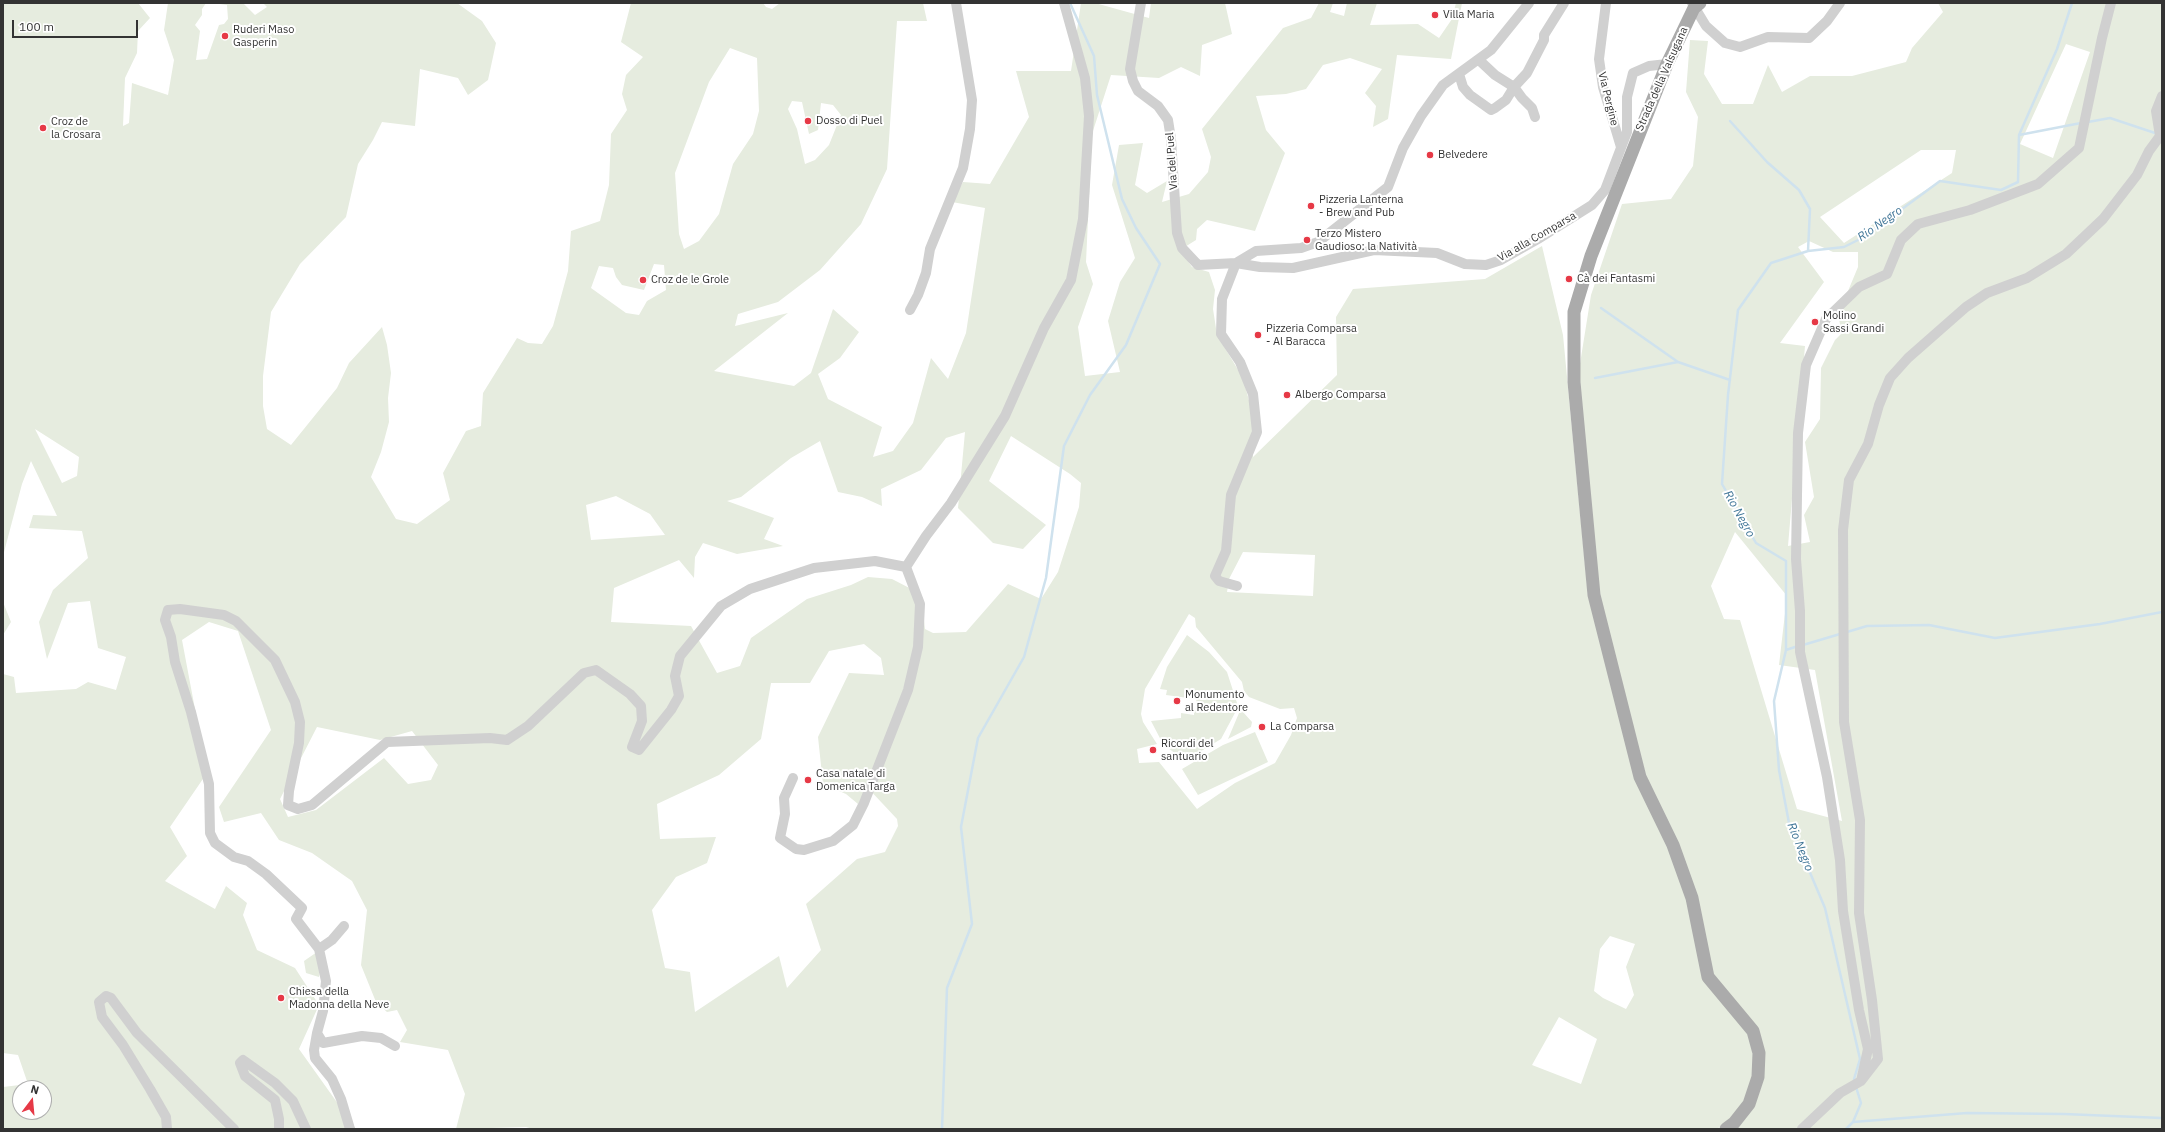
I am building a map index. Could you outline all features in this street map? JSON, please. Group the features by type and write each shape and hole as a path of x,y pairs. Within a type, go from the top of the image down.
{"main road":[{"name":"Strada della Valsugana","path":"1695,5 1667,64 1628,158 1591,256 1574,312 1574,382 1593,587 1640,778 1673,845 1692,898 1708,977 1753,1031 1759,1053 1758,1077 1749,1104 1734,1123 1726,1129"}],"street":[{"path":"910,310 918,295 926,273 930,250 963,168 970,129 972,100 956,3"},
{"path":"906,567 926,536 951,503 1005,416 1044,328 1071,280 1084,219 1088,116 1085,78 1064,3"},
{"name":"Via del Puel","path":"1141,3 1130,69 1133,81 1138,91 1158,106 1168,120 1171,139 1177,233 1182,248 1198,265 1236,263"},
{"path":"1237,586 1219,581 1215,576 1226,551 1231,495 1257,432 1253,394 1240,362 1221,334 1222,299 1236,263 1256,251 1301,248 1318,242 1388,187 1403,148 1421,116 1443,85 1491,50 1529,3"},
{"path":"1459,74 1463,87 1470,95 1491,110 1506,100 1514,86 1527,73 1544,40 1544,35 1564,3"},
{"name":"Via Pergine","path":"1606,3 1599,59 1603,87 1621,147"},
{"path":"1695,5 1706,26 1725,43 1740,47 1768,37 1809,38 1828,21 1840,3"},
{"path":"1861,1081 1868,1048 1859,1010 1843,911 1840,860 1827,777 1800,652 1800,611 1796,559 1798,433 1806,365 1826,319 1859,287 1887,274 1901,240 1918,224 1970,210 2038,184 2079,148 2102,38 2111,3"},
{"path":"1479,60 1495,75 1514,86 1522,98 1532,108 1535,117"},
{"name":"Via alla Comparsa","path":"1236,263 1260,267 1293,268 1374,250 1437,253 1465,264 1486,265 1493,263 1538,239 1592,205 1605,190 1627,132 1627,97 1633,73 1649,66 1667,64"},
{"path":"1802,1129 1840,1093 1861,1081 1878,1059 1872,1000 1859,913 1860,820 1844,722 1843,530 1849,480 1868,444 1879,405 1890,378 1908,358 1966,307 1987,293 2027,278 2066,254 2103,219 2137,174 2149,151 2160,136 2156,111 2162,96"},
{"path":"350,1129 341,1099 332,1080 315,1058 314,1050 323,1011 326,981 319,949 296,919 302,908 266,874 248,861 234,857 215,843 210,833 209,784 191,712 175,662 171,637 165,620 168,610 180,609 224,615 236,620 276,660 295,702 300,722 299,743 289,791 288,805 298,810 312,805 387,742 490,738 507,740 528,726 584,673 596,670 630,694 641,706 642,721 632,747 638,750 671,710 679,696 675,676 680,656 721,606 750,589 814,568 875,561 906,567"},
{"path":"794,778 784,798 784,814 780,838 796,849 804,850 833,841 853,825 864,803 908,690 918,647 920,604 906,567"},
{"path":"319,949 332,940 344,926"},
{"path":"167,1129 166,1117 150,1089 123,1045 102,1017 99,1002 106,996 111,998 136,1033 234,1129"},
{"path":"317,1033 323,1043 362,1036 381,1038 395,1046"},
{"path":"279,1129 279,1119 275,1100 245,1076 240,1063 243,1060 275,1083 293,1101 306,1129"}],"shaded area":[{"path":"3,3 138,3 150,18 138,31 137,53 125,78 123,126 129,123 132,83 168,95 174,60 164,30 168,3 206,3 202,9 202,15 195,25 200,31 196,60 207,59 219,25 224,24 228,19 227,5 212,3 243,3 255,15 267,7 263,3 457,3 482,21 496,43 488,80 468,95 458,78 420,69 415,126 382,122 358,164 346,217 300,264 271,312 263,376 263,406 267,429 291,445 337,388 349,363 382,327 387,345 391,373 388,398 389,422 381,452 371,477 396,519 417,524 450,500 443,473 466,431 481,426 483,393 517,338 528,343 542,344 553,326 568,271 571,231 600,221 609,185 611,134 627,110 622,94 626,75 643,57 621,42 631,3 763,3 766,7 772,9 780,3 923,3 927,21 897,21 887,169 861,224 820,270 778,302 738,314 735,326 788,313 714,371 794,386 811,373 833,309 859,332 840,358 818,374 828,399 882,427 873,457 893,451 913,423 931,358 948,379 966,333 985,208 952,202 963,182 990,184 1029,117 1016,71 1071,71 1081,3 1095,3 1149,18 1151,3 1225,3 1232,34 1202,45 1200,76 1181,67 1159,78 1111,75 1092,134 1086,262 1093,284 1078,327 1085,376 1120,372 1108,321 1120,282 1135,258 1112,185 1119,145 1143,143 1135,185 1147,193 1167,181 1162,202 1189,194 1208,172 1211,157 1202,129 1283,28 1311,18 1319,3 1333,3 1330,12 1344,16 1347,3 1377,3 1370,25 1418,24 1439,38 1452,19 1456,3 1462,3 1451,59 1397,55 1388,119 1373,127 1376,106 1365,93 1382,69 1350,58 1323,65 1306,89 1286,94 1256,96 1266,130 1285,153 1255,231 1207,220 1197,229 1196,240 1180,250 1192,267 1209,272 1215,290 1213,309 1217,335 1243,378 1252,412 1253,457 1337,375 1336,317 1353,289 1485,279 1542,246 1563,335 1588,596 1668,847 1687,900 1703,979 1748,1033 1753,1054 1753,1076 1744,1101 1730,1119 1717,1129 533,1129 526,1127 456,1129 465,1094 448,1050 400,1042 407,1030 397,1010 387,1012 376,1002 361,965 367,910 352,881 312,853 279,840 261,813 224,822 219,807 271,730 238,631 209,622 182,640 207,773 170,827 187,856 165,881 215,909 226,886 247,903 243,915 257,950 295,968 319,1005 299,1049 356,1129 3,1129 3,1087 12,1086 12,1120 52,1120 52,1080 27,1080 18,1055 3,1053 3,674 14,677 16,693 76,689 88,682 116,690 126,657 98,648 90,601 68,603 47,659 39,622 53,590 88,558 82,531 29,528 33,515 57,516 31,461 22,484 3,556","holes":["730,48 757,58 759,111 753,134 733,164 719,214 699,241 684,249 679,234 675,173 709,82","792,101 802,102 809,134 818,130 821,103 833,105 841,115 829,145 815,160 805,164 797,129 788,109","654,264 664,265 666,290 647,301 639,315 626,313 591,288 599,266 613,268 616,277 622,285 644,290","35,429 79,457 77,476 62,483","965,432 958,508 993,543 1023,549 1046,525 989,481 1011,436 1070,474 1081,483 1079,507 1058,572 1041,599 1008,584 966,632 933,633 925,629 921,594 892,579 868,577 851,585 807,599 751,638 740,666 717,673 691,626 611,622 614,588 679,560 694,578 695,557 703,543 737,554 783,546 764,539 774,518 727,501 741,497 791,458 820,441 838,492 862,497 882,506 881,489 921,470 946,438","616,496 650,514 665,535 591,540 586,505","1243,552 1315,555 1313,596 1227,592 1229,579","1189,614 1195,618 1196,627 1242,682 1244,691 1249,697 1280,709 1294,708 1297,718 1291,735 1275,763 1235,783 1197,809 1159,762 1139,763 1137,749 1157,744 1143,722 1141,714 1145,689","864,644 881,658 884,675 849,673 818,737 823,784 846,794 858,804 867,787 897,819 898,826 885,852 857,859 806,904 821,950 787,988 779,956 695,1012 690,972 665,968 652,910 676,877 707,863 716,837 660,839 657,804 719,775 761,739 771,683 810,683 829,651","317,727 380,740 412,731 438,765 431,780 408,784 384,758 316,810 288,817 280,799","1610,936 1635,944 1626,967 1634,995 1626,1009 1603,998 1594,991 1600,949","1559,1017 1597,1039 1581,1084 1532,1065"]},
{"path":"1938,3 2162,3 2162,1129 1735,1129 1764,1053 1713,975 1646,776 1599,594 1579,370 1591,295 1622,204 1671,199 1693,166 1698,117 1686,92 1690,40 1708,41 1704,74 1722,104 1753,104 1768,65 1782,92 1810,76 1852,76 1906,62 1912,48 1943,12","holes":["2066,44 2090,52 2053,158 2020,144","1921,150 1956,150 1952,173 1844,243 1820,217","1809,241 1833,252 1858,252 1858,267 1838,315 1842,333 1835,340 1821,368 1820,419 1805,442 1814,497 1804,515 1810,542 1788,546 1805,346 1780,343 1824,282 1798,247","1735,532 1787,596 1779,665 1815,670 1842,821 1797,809 1740,620 1724,619 1711,586"]},
{"path":"3,602 11,622 3,635"},
{"path":"1187,635 1209,652 1227,672 1237,703 1236,711 1221,739 1193,756 1181,758 1163,744 1151,721 1181,718 1181,713 1194,715 1194,711 1198,709 1196,699 1166,695 1167,690 1160,689 1167,667"},
{"path":"1243,712 1252,722 1251,727 1228,739 1239,713"},
{"path":"1255,732 1268,762 1198,795 1182,769 1223,745"},
{"path":"317,952 320,971 319,977 306,973 304,961"}],"waterway":[{"path":"942,1129 947,988 972,924 961,827 978,738 1024,657 1046,578 1064,446 1090,395 1126,345 1160,264 1136,228 1122,199 1097,95 1094,56 1070,3"},
{"name":"Rio Negro","path":"1855,1082 1854,1079 1860,1059 1825,908 1789,823 1779,770 1774,701 1786,650 1786,561 1756,543 1722,484 1728,395 1738,310 1771,263 1808,251 1844,247 1864,237 1940,181 2001,190 2018,182 2019,135 2057,49 2072,3"},
{"path":"2088,122 2110,118 2158,134"},
{"path":"1730,121 1767,162 1799,190 1810,209 1808,251"},
{"path":"2019,135 2081,123"},
{"path":"1601,308 1678,362 1730,380"},
{"path":"1595,378 1678,362"},
{"path":"1847,632 1867,626 1929,625 1995,638 2100,624 2162,612"},
{"path":"1803,645 1840,634"},
{"path":"1786,650 1798,646"},
{"name":"Rio Negro","path":"1846,1129 1853,1122 1861,1103 1856,1087"},
{"path":"1853,1122 1967,1113 2064,1114 2162,1118"}],"place":[{"name":"Villa Maria","path":"1435,15"},
{"name":"Ruderi Maso Gasperin","path":"225,36"},
{"name":"Dosso di Puel","path":"808,121"},
{"name":"Croz de la Crosara","path":"43,128"},
{"name":"Belvedere","path":"1430,155"},
{"name":"Pizzeria Lanterna - Brew and Pub","path":"1311,206"},
{"name":"Terzo Mistero Gaudioso: la Natività","path":"1307,240"},
{"name":"Cà dei Fantasmi","path":"1569,279"},
{"name":"Croz de le Grole","path":"643,280"},
{"name":"Molino Sassi Grandi","path":"1815,322"},
{"name":"Pizzeria Comparsa - Al Baracca","path":"1258,335"},
{"name":"Albergo Comparsa","path":"1287,395"},
{"name":"Monumento al Redentore","path":"1177,701"},
{"name":"La Comparsa","path":"1262,727"},
{"name":"Ricordi del santuario","path":"1153,750"},
{"name":"Casa natale di Domenica Targa","path":"808,780"},
{"name":"Chiesa della Madonna della Neve","path":"281,998"}]}
